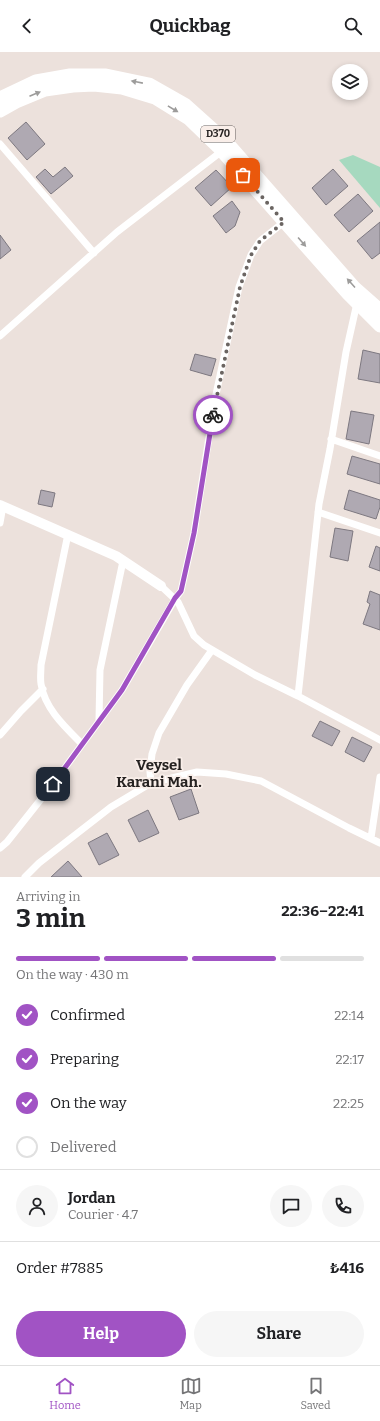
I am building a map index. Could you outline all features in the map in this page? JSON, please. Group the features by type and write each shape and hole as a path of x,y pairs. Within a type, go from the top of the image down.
{"highway":[{"name":"D370","path":"0,98 36,81 70,75 106,75 149,84 186,105 225,140 355,288 380,310"},
{"name":"D370","path":"0,111 16,102 45,90 94,85 122,88 155,98 189,119 222,151 357,303 380,326"}],"street":[{"path":"0,144 94,253"},
{"path":"0,336 117,232 222,151"},
{"path":"0,848 7,842 48,790 122,690 175,598 181,591 194,533 216,399 240,287 251,255 260,241 284,222"},
{"path":"298,696 318,512 346,352 357,303"},
{"path":"331,439 380,456"},
{"path":"0,524 1,505 116,556 161,586 175,598 194,636 212,650 255,675 298,696 380,740"},
{"path":"318,512 380,532"},
{"path":"68,534 41,665 41,684 45,697 59,720 82,744"},
{"path":"99,720 100,670 123,561"},
{"path":"151,783 150,772 152,754 159,733 187,685 212,650"},
{"path":"0,735 43,689"},
{"path":"25,877 38,862 111,807 151,783 197,772 226,774 261,781 380,843"},
{"path":"370,838 380,777"}],"green space":[{"path":"353,155 380,167 380,208 339,160"}],"building":[{"path":"26,122 45,144 27,160 8,138"},
{"path":"65,167 73,176 51,194 36,177 45,169 53,177"},
{"path":"333,169 348,186 326,205 312,188"},
{"path":"216,170 232,187 211,206 195,188"},
{"path":"358,194 373,211 349,232 334,215"},
{"path":"232,201 240,212 235,226 226,233 213,216"},
{"path":"380,222 380,253 372,259 357,241"},
{"path":"0,235 11,250 0,259"},
{"path":"363,350 380,354 380,383 358,379"},
{"path":"195,354 216,359 211,376 190,370"},
{"path":"351,411 374,415 369,444 346,439"},
{"path":"352,456 380,464 380,484 347,474"},
{"path":"41,490 55,493 52,507 38,504"},
{"path":"349,490 380,500 380,507 376,519 344,509"},
{"path":"335,528 353,531 348,561 330,557"},
{"path":"376,546 380,548 380,571 369,567"},
{"path":"370,591 380,595 380,630 363,624 370,604 367,602"},
{"path":"320,721 340,731 332,746 312,736"},
{"path":"352,737 372,747 364,762 345,752"},
{"path":"191,789 199,813 179,820 170,797"},
{"path":"148,810 159,833 139,842 128,820"},
{"path":"107,833 119,855 99,865 88,843"},
{"path":"68,861 82,877 51,877"}],"way so far":[{"path":"213,415 240,287 251,255 260,241 284,222 243,175"}],"district":[{"name":"Veysel Karani Mah.","path":"159,774"}],"route":[{"path":"53,784 122,690 175,598 181,591 194,533 213,415"}]}
